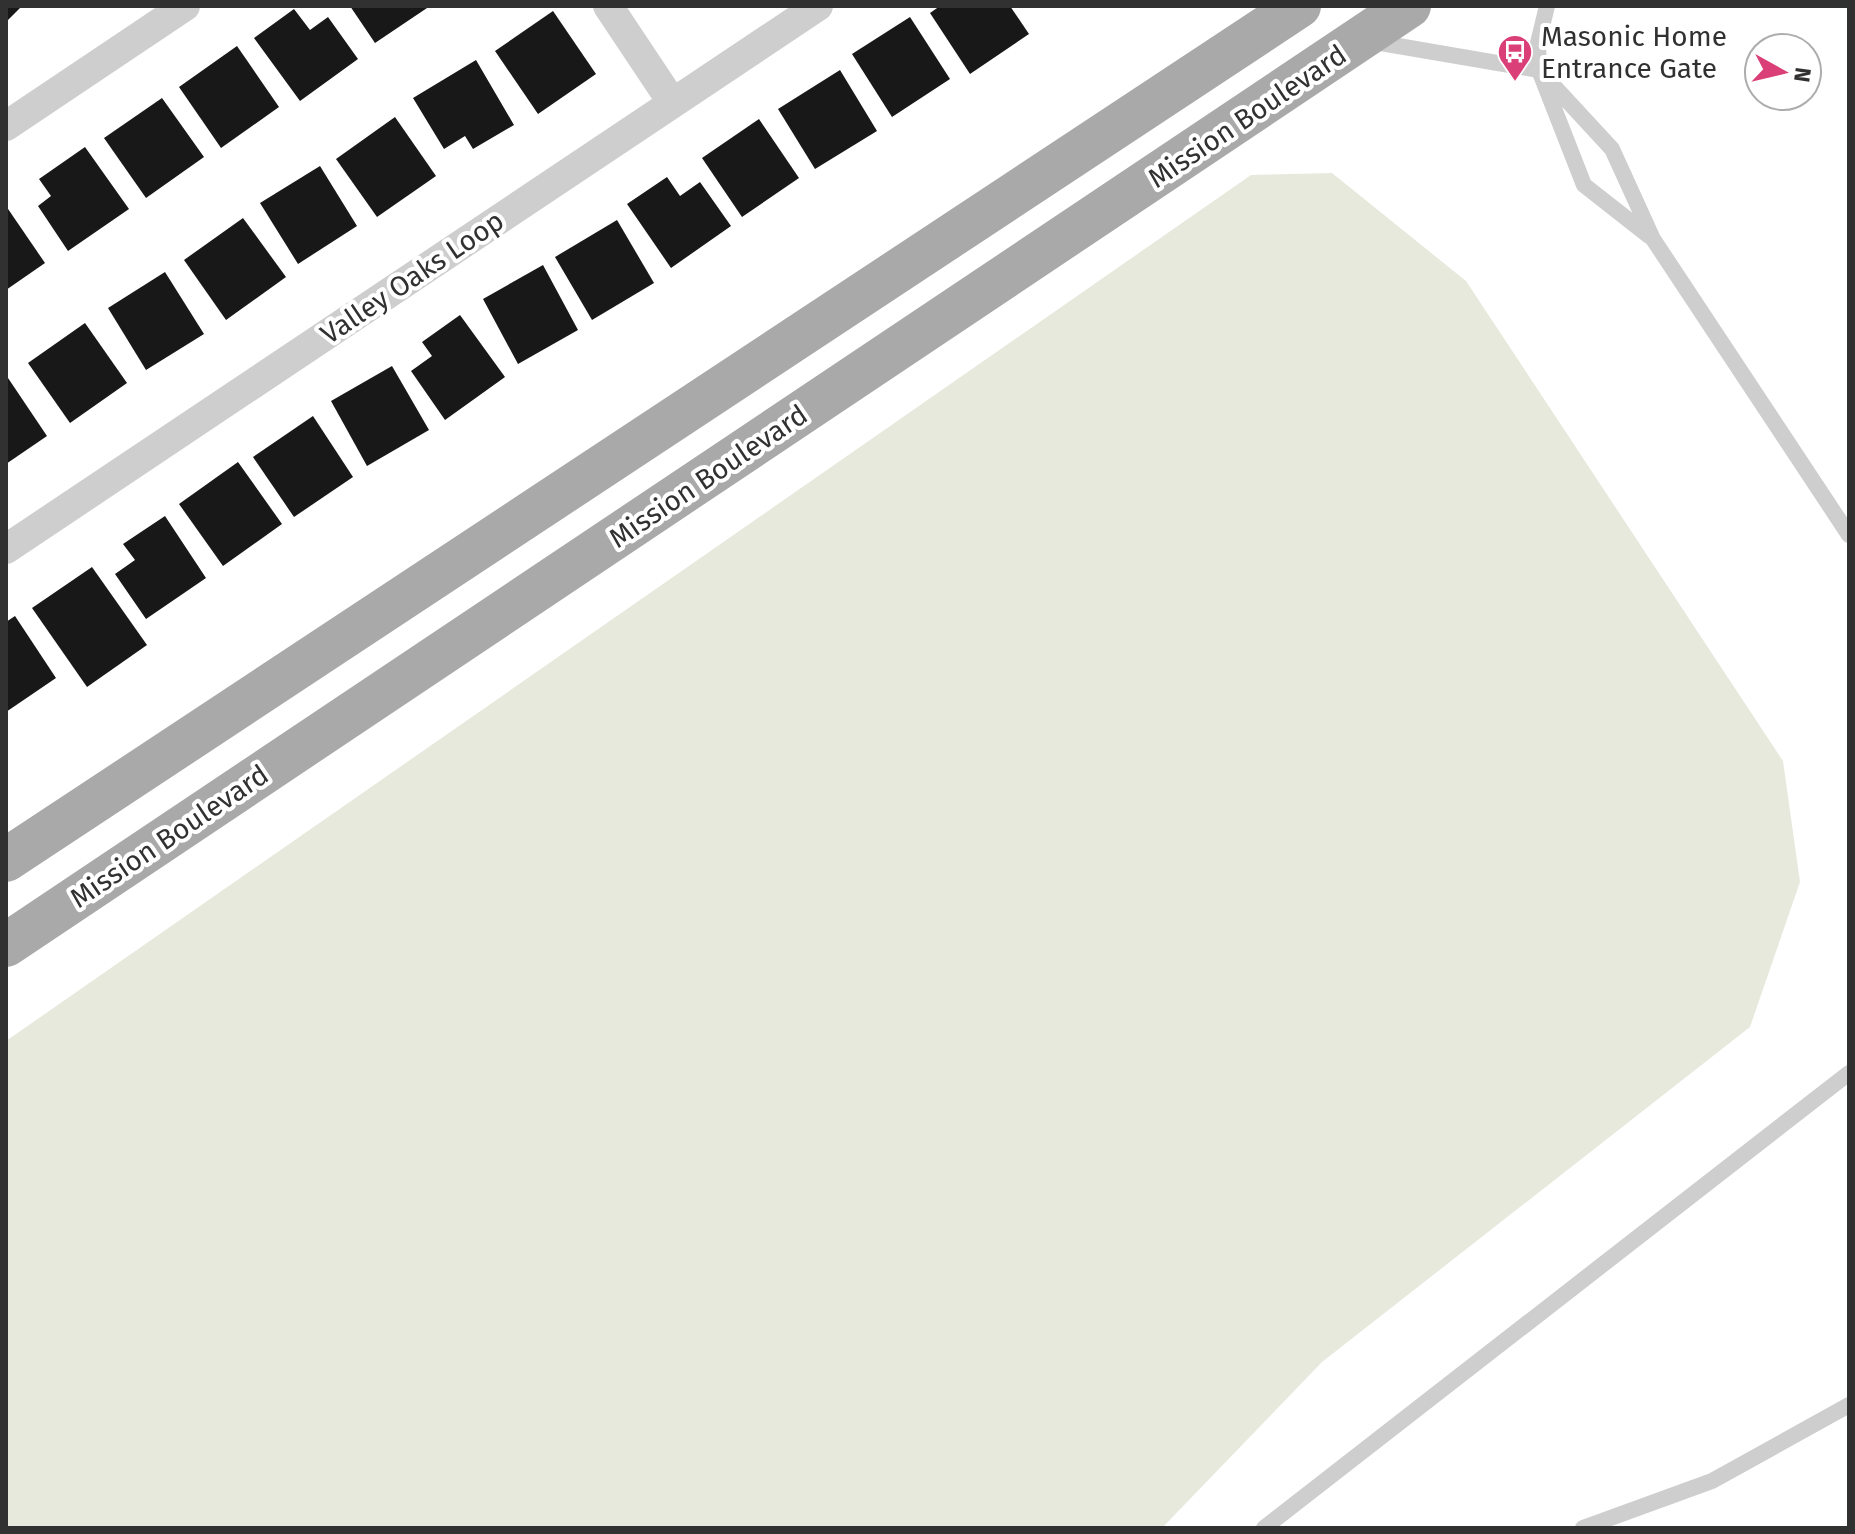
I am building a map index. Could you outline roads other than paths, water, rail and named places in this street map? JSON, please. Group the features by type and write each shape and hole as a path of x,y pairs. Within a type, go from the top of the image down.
{"main road":[{"path":"6,860 1299,6"},
{"name":"Mission Boulevard","path":"6,945 1409,6"}],"street":[{"path":"6,126 185,6"},
{"path":"608,6 672,102"},
{"name":"Valley Oaks Loop","path":"6,549 818,6"}],"lane":[{"path":"1547,6 1538,43 1539,70 1584,185 1653,239"},
{"path":"1361,40 1539,70 1612,149 1653,239 1849,535"},
{"path":"1264,1528 1849,1073"},
{"path":"1583,1528 1712,1481 1849,1405"}],"place":[{"name":"Masonic Home Entrance Gate","path":"1515,83"}]}
